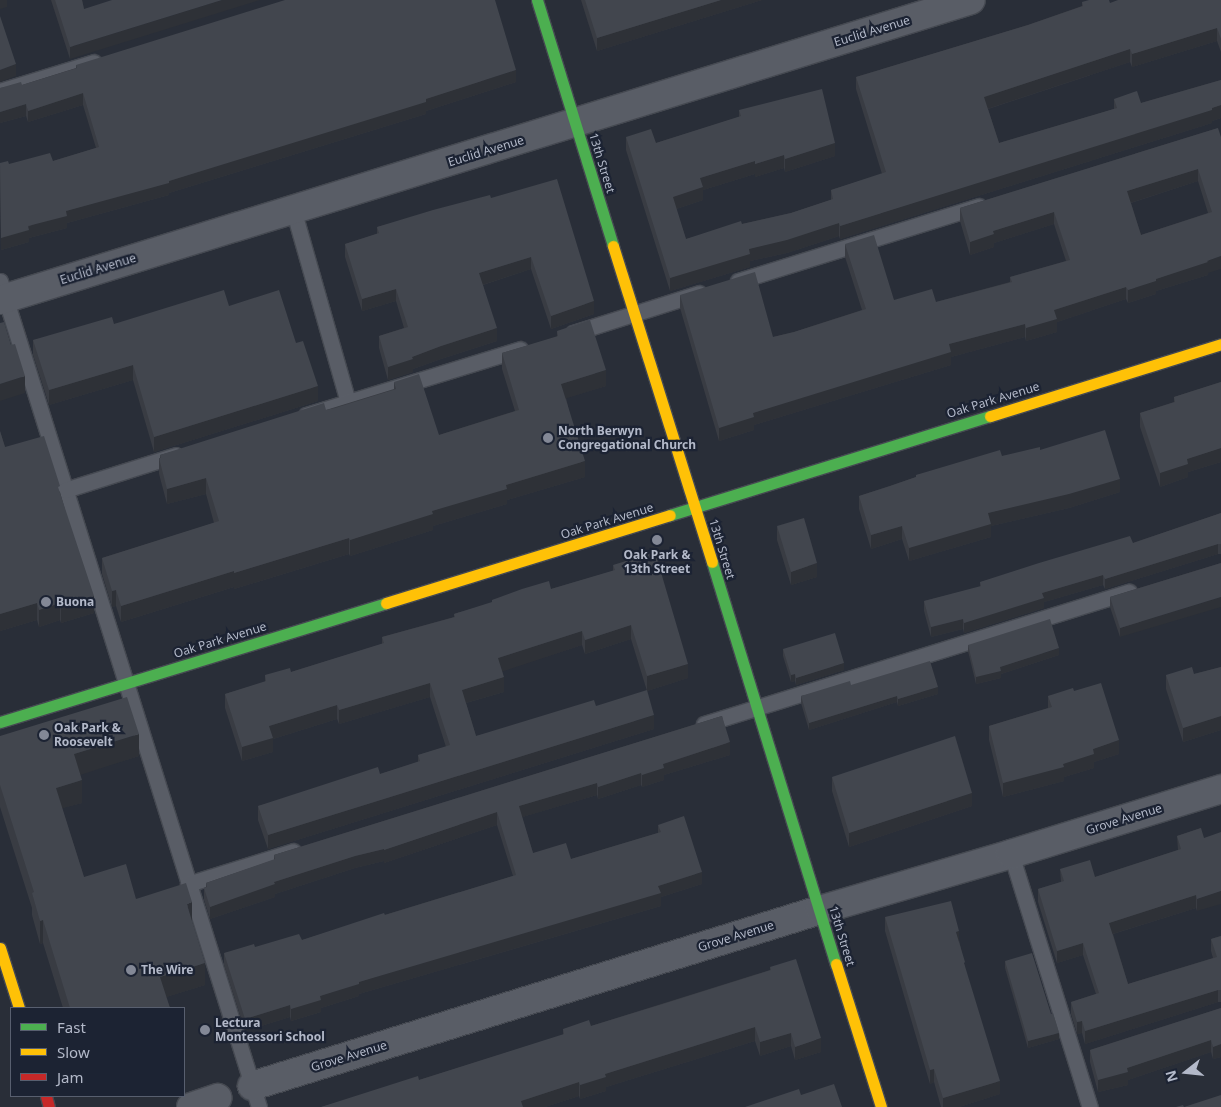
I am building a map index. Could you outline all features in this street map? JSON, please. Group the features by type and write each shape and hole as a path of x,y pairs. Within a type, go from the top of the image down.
{"street":[{"name":"13th Street","path":"538,0 881,1107"},
{"name":"Euclid Avenue","path":"2,293 293,209 971,0"},
{"name":"Oak Park Avenue","path":"0,722 1221,344"},
{"name":"Grove Avenue","path":"256,1097 820,910 1011,854 1221,789"},
{"path":"0,948 18,1007"},
{"path":"191,1107 218,1098"}],"lane":[{"path":"0,91 104,59"},
{"path":"555,338 993,202"},
{"path":"293,209 348,402"},
{"path":"2,293 256,1097"},
{"path":"291,419 536,344"},
{"path":"65,490 188,452"},
{"path":"687,729 1145,587"},
{"path":"188,884 310,846"},
{"path":"1011,854 1090,1107"},
{"path":"1075,1057 1093,1051"}],"building":[{"path":"55,0 82,0 84,9 112,0 222,0 70,47"},
{"path":"285,0 495,0 516,70 426,99 426,102 169,181 169,183 66,211 67,216 28,226 29,230 1,238 0,163 8,161 9,164 50,153 53,161 99,147 83,93 28,111 26,104 0,112 0,88 21,82 22,85 77,68 76,65"},
{"path":"585,0 721,0 597,38"},
{"path":"1109,0 1110,3 1118,0 1221,0 1221,39 1217,28 1132,54 1130,49 984,97 999,143 1117,108 1114,99 1137,91 1141,103 1221,80 1221,105 1212,108 1212,110 840,226 839,223 787,240 749,249 750,254 670,278 626,137 651,129 656,143 741,116 739,110 822,89 835,143 785,159 784,155 755,164 755,161 700,178 703,187 673,197 686,239 741,221 742,224 791,213 833,199 831,190 886,172 856,77 1028,25 1083,6 1082,2"},
{"path":"0,16 16,64 0,70"},
{"path":"1218,128 1221,137 1221,256 1156,279 1156,281 1128,290 1126,287 1054,310 1057,319 1026,328 1025,324 949,344 951,352 753,413 754,417 719,428 680,295 755,272 773,337 866,309 845,244 874,235 894,300 932,289 936,302 1012,282 1010,277 1070,260 1054,212 993,231 994,234 970,242 960,208","holes":["1198,169 1212,212 1141,235 1127,191"]},
{"path":"557,179 594,301 551,316 531,257 479,273 497,328 441,346 412,357 413,359 388,367 379,336 408,327 396,289 362,299 345,244 379,233 377,227 433,210 490,195 491,198"},
{"path":"224,290 229,306 279,290 296,343 303,341 318,386 154,437 133,365 49,390 33,340 112,317 114,324"},
{"path":"590,320 606,370 561,384 585,461 506,485 507,489 432,511 433,514 350,540 349,538 234,573 234,571 121,606 116,590 112,591 102,558 219,521 206,478 167,489 159,458 161,458 160,455 324,403 326,410 396,389 394,382 419,374 439,435 519,410 502,353 558,336 557,331"},
{"path":"4,322 11,345 15,344 25,376 0,384 0,323"},
{"path":"1221,382 1221,448 1187,459 1188,464 1160,473 1140,413 1175,402 1174,397"},
{"path":"1105,430 1120,479 1069,494 988,513 991,524 909,548 902,526 871,535 859,496 916,477 916,475 1000,450 1002,456 1040,447 1040,450"},
{"path":"0,431 5,447 44,436 60,486 58,487 94,596 61,606 60,603 39,610 37,603 0,614"},
{"path":"1221,513 1221,544 1105,579 1103,575 1042,593 1044,598 964,623 963,619 931,627 924,601 981,586 980,582 1130,536 1133,543"},
{"path":"804,518 817,563 791,572 777,526"},
{"path":"655,552 688,664 647,676 631,625 585,640 582,631 498,658 504,677 462,690 476,736 594,700 596,706 647,690 654,715 268,835 258,806 378,767 380,774 420,761 418,755 450,745 430,683 339,710 337,705 269,726 273,738 242,747 225,694 266,681 265,675 290,668 291,672 384,643 382,637 455,617 454,614 492,602 492,600 522,589 549,581 551,589 615,570 613,565"},
{"path":"1221,563 1221,597 1120,628 1110,597"},
{"path":"1050,619 1059,648 1000,667 1001,671 976,677 968,645"},
{"path":"835,633 844,663 796,678 795,674 791,675 783,649"},
{"path":"930,661 938,687 898,699 897,696 809,723 801,696 850,681 851,685"},
{"path":"1192,667 1194,674 1221,667 1221,716 1183,728 1166,675"},
{"path":"1101,683 1119,740 1093,749 1094,754 1063,764 1064,767 1003,783 989,726 1052,707 1048,696 1073,688 1074,691"},
{"path":"127,697 139,734 74,754 82,780 56,788 84,877 126,864 136,899 186,883 192,902 187,904 205,963 160,977 170,1007 70,1007 43,920 40,921 32,893 34,892 0,785 0,736"},
{"path":"722,716 730,742 663,764 664,768 642,775 641,773 598,787 597,783 519,806 533,853 566,843 571,859 661,832 658,825 684,816 702,872 658,886 661,893 359,982 359,984 320,996 321,1000 291,1009 290,1005 245,1019 224,953 254,944 255,947 299,934 302,940 384,913 385,915 516,875 497,812 384,850 355,856 274,882 275,884 210,907 204,888 207,887 206,883 275,859 274,855"},
{"path":"955,736 972,793 849,833 832,777"},
{"path":"1201,828 1204,838 1221,832 1221,891 1197,899 1196,895 1109,923 1128,984 1217,957 1211,939 1221,936 1221,990 1085,1031 1082,1021 1077,1022 1071,1002 1099,993 1083,943 1057,951 1038,889 1064,881 1060,869 1090,860 1095,877 1181,849 1177,836"},
{"path":"951,901 959,931 956,932 964,963 1000,1081 943,1098 934,1069 930,1070 885,917"},
{"path":"1032,953 1051,1014 1053,1013 1059,1033 1028,1041 1005,961"},
{"path":"796,959 821,1038 795,1047 791,1033 760,1042 755,1027 605,1074 606,1077 580,1085 579,1082 521,1101 523,1107 321,1107 418,1076 419,1080 564,1034 563,1029 589,1020 591,1026 771,970 770,967"},
{"path":"1221,1008 1221,1044 1213,1047 1211,1040 1127,1068 1128,1072 1098,1080 1090,1050"},
{"path":"834,1084 842,1107 745,1107 799,1089 801,1095"},
{"path":"1221,1095 1221,1107 1184,1107"}],"traffic: fast":[{"path":"537,0 613,246"},
{"path":"670,515 990,416"},
{"path":"712,562 836,964"},
{"path":"0,722 386,603"}],"traffic: slow":[{"path":"613,246 712,562"},
{"path":"990,416 1221,344"},
{"path":"386,603 670,515"},
{"path":"0,948 19,1007"},
{"path":"836,964 881,1107"}],"traffic: jam":[{"path":"46,1097 49,1107"}],"place":[{"name":"North Berwyn Congregational Church","path":"548,438"},
{"name":"Oak Park & 13th Street","path":"657,540"},
{"name":"Buona","path":"46,602"},
{"name":"Oak Park & Roosevelt","path":"44,735"},
{"name":"The Wire","path":"131,970"},
{"name":"Lectura Montessori School","path":"205,1030"}]}
